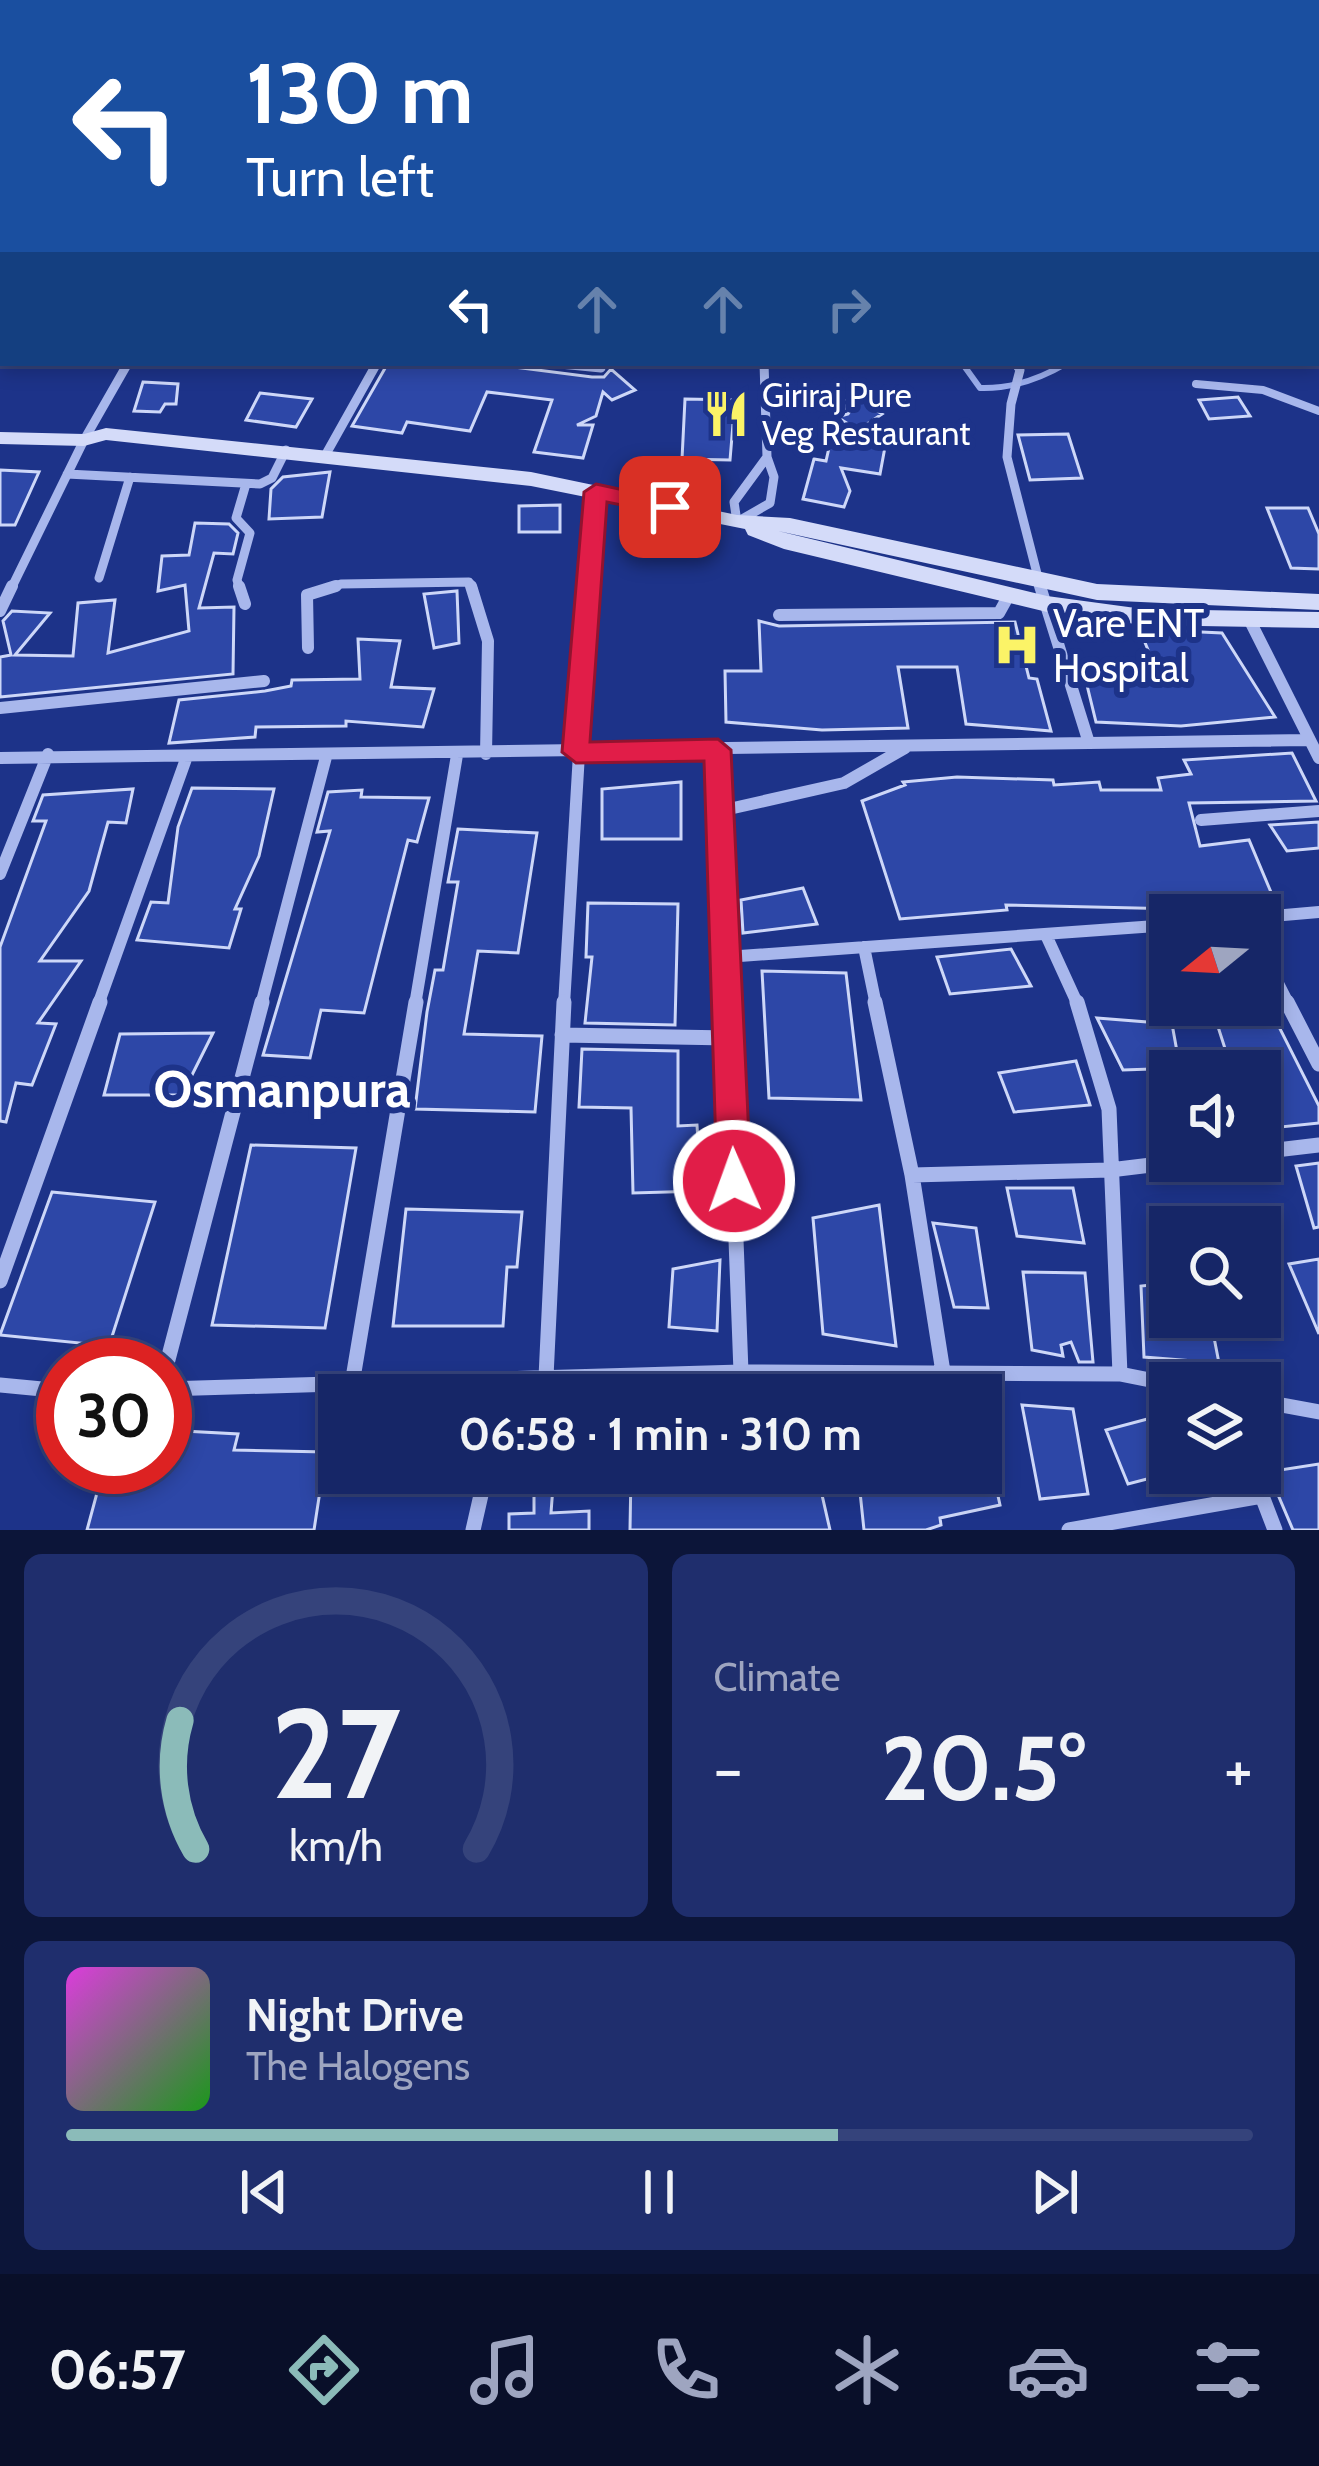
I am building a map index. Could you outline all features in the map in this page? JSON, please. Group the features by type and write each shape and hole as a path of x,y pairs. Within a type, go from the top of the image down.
{"street":[{"path":"0,611 127,366"},
{"path":"326,454 374,366"},
{"path":"583,366 601,368"},
{"path":"736,522 770,503 774,477 767,457 764,366"},
{"path":"1017,367 1007,457 1088,743"},
{"path":"765,393 842,406"},
{"path":"0,423 531,479 736,522 790,525 1118,593 1319,602"},
{"path":"0,438 94,433"},
{"path":"67,474 267,482 286,450"},
{"path":"736,522 734,502 767,457"},
{"path":"99,578 130,477"},
{"path":"245,604 237,580 250,533 236,518 246,484"},
{"path":"546,1374 576,752 596,492"},
{"path":"736,522 784,542 1047,604 1143,617 1319,620"},
{"path":"308,649 307,595 341,584 469,582 479,596 490,678 486,754"},
{"path":"779,615 999,613 1009,595"},
{"path":"1249,619 1319,758"},
{"path":"0,708 264,681"},
{"path":"0,758 1088,743 1306,733 1319,726"},
{"path":"720,811 844,783 908,747"},
{"path":"718,750 740,1372"},
{"path":"0,874 48,754"},
{"path":"354,1374 457,754"},
{"path":"174,1338 326,757"},
{"path":"0,1281 186,759"},
{"path":"1201,820 1319,811"},
{"path":"1281,915 1319,912"},
{"path":"726,957 1149,927"},
{"path":"1046,935 1076,999 1109,1109 1120,1374"},
{"path":"864,947 911,1175 943,1372"},
{"path":"1281,989 1319,1064"},
{"path":"562,1035 729,1038"},
{"path":"1281,1149 1319,1144"},
{"path":"911,1175 1149,1165"},
{"path":"643,1374 1120,1374 1149,1380"},
{"path":"0,1385 36,1391"},
{"path":"192,1388 318,1385"},
{"path":"1281,1405 1319,1412"},
{"path":"473,1530 481,1494"},
{"path":"1069,1530 1262,1496 1275,1530"}],"lane":[{"path":"1196,384 1262,390 1319,411"}],"building":[{"path":"386,366 506,366 592,377 604,377 611,369 635,390 612,400 603,392 596,416 577,425 593,425 583,458 534,452 552,400 487,392 470,431 407,422 402,433 352,426"},
{"path":"143,382 178,384 176,404 165,404 160,412 134,411"},
{"path":"863,390 884,402 874,409 882,414 858,430 837,417 848,414 852,408 847,400"},
{"path":"260,393 312,399 296,427 246,420"},
{"path":"1238,397 1250,416 1209,419 1199,400"},
{"path":"685,399 735,400 730,460 682,459"},
{"path":"1068,434 1082,478 1030,480 1018,435"},
{"path":"831,439 885,447 880,474 841,468 850,491 844,507 803,499 814,459 826,461"},
{"path":"0,470 39,472 15,525 0,525"},
{"path":"330,472 322,517 269,519 271,489 283,477"},
{"path":"560,505 560,532 519,532 519,506"},
{"path":"1267,508 1308,508 1319,534 1319,569 1291,568"},
{"path":"195,523 229,524 238,533 233,554 214,553 199,608 234,607 233,674 0,697 0,657 11,655 3,621 12,611 50,613 15,655 73,656 78,603 115,600 108,653 189,631 185,585 158,591 162,556 189,555"},
{"path":"457,591 459,643 434,648 424,594"},
{"path":"759,621 779,626 1015,622 1029,678 1037,679 1051,731 966,724 957,667 898,667 908,728 822,730 726,722 725,671 761,671"},
{"path":"1141,633 1222,633 1275,717 1181,726 1096,722 1084,673 1156,669"},
{"path":"358,639 400,641 391,687 434,689 423,727 346,721 346,726 256,727 255,737 169,743 179,700 265,691 291,686 292,680 360,679"},
{"path":"1292,753 1316,801 1189,803 1200,846 1249,840 1272,894 1149,894 1149,908 1006,905 1007,910 900,919 862,801 905,785 903,782 957,777 1053,780 1054,785 1099,782 1101,790 1161,790 1158,778 1191,774 1184,760"},
{"path":"681,782 681,839 602,839 602,789"},
{"path":"192,788 274,789 259,856 235,909 241,909 229,948 137,940 151,902 168,903 178,827"},
{"path":"133,789 126,823 108,822 89,891 40,961 81,961 38,1023 56,1024 32,1085 16,1083 6,1122 0,1121 0,947 46,821 33,821 43,795"},
{"path":"362,790 361,797 429,798 417,842 408,840 364,1013 321,1010 310,1058 263,1055 330,831 317,832 328,792"},
{"path":"1319,822 1319,848 1287,851 1270,825"},
{"path":"458,829 537,833 518,953 478,951 464,1034 542,1036 535,1112 415,1109 427,1012 435,970 443,970 458,882 448,882"},
{"path":"803,888 817,924 743,933 741,900"},
{"path":"588,903 678,904 675,1025 585,1023 592,957 586,957"},
{"path":"1011,949 1031,986 950,994 937,957"},
{"path":"762,971 846,973 861,1100 769,1098"},
{"path":"1097,1018 1172,1026 1177,1050 1149,1050 1149,1069 1123,1070"},
{"path":"1218,1026 1279,1026 1319,1106 1319,1123 1281,1127 1281,1050 1225,1050"},
{"path":"213,1033 182,1095 104,1095 120,1034"},
{"path":"582,1049 678,1051 678,1126 697,1125 701,1191 633,1193 631,1108 579,1107"},
{"path":"1076,1061 1090,1105 1014,1112 999,1073"},
{"path":"251,1145 356,1148 325,1328 212,1325"},
{"path":"1319,1163 1319,1227 1314,1228 1296,1166"},
{"path":"1007,1188 1073,1188 1084,1243 1017,1236"},
{"path":"52,1192 155,1202 112,1338 0,1335"},
{"path":"879,1205 896,1346 823,1334 813,1218"},
{"path":"406,1209 522,1212 517,1267 507,1267 503,1326 393,1326"},
{"path":"933,1223 976,1228 988,1308 954,1307"},
{"path":"1319,1259 1319,1334 1289,1264"},
{"path":"720,1260 717,1331 669,1327 673,1269"},
{"path":"1023,1272 1085,1273 1093,1362 1079,1362 1071,1342 1061,1345 1063,1356 1032,1350"},
{"path":"1149,1285 1149,1338 1214,1338 1219,1362 1144,1357 1141,1286"},
{"path":"1022,1405 1073,1409 1088,1494 1040,1499"},
{"path":"1149,1419 1149,1478 1128,1484 1106,1430"},
{"path":"192,1431 238,1434 234,1450 318,1452 320,1494 314,1530 87,1530 97,1494 192,1494"},
{"path":"1319,1464 1319,1530 1293,1530 1278,1494 1281,1470"},
{"path":"534,1494 552,1494 551,1513 589,1511 589,1530 509,1530 509,1514 534,1513"},
{"path":"631,1494 822,1494 830,1530 630,1530"},
{"path":"860,1494 998,1494 1000,1505 940,1518 941,1525 926,1530 864,1530"}],"waterway":[{"path":"964,366 980,388 1025,382 1062,366"}],"place":[{"name":"Giriraj Pure Veg Restaurant","path":"726,414"},
{"name":"Vare ENT Hospital","path":"1017,645"}],"district":[{"name":"Osmanpura","path":"282,1089"}],"route":[{"path":"670,507 596,492 576,752 718,750 734,1181"}]}
